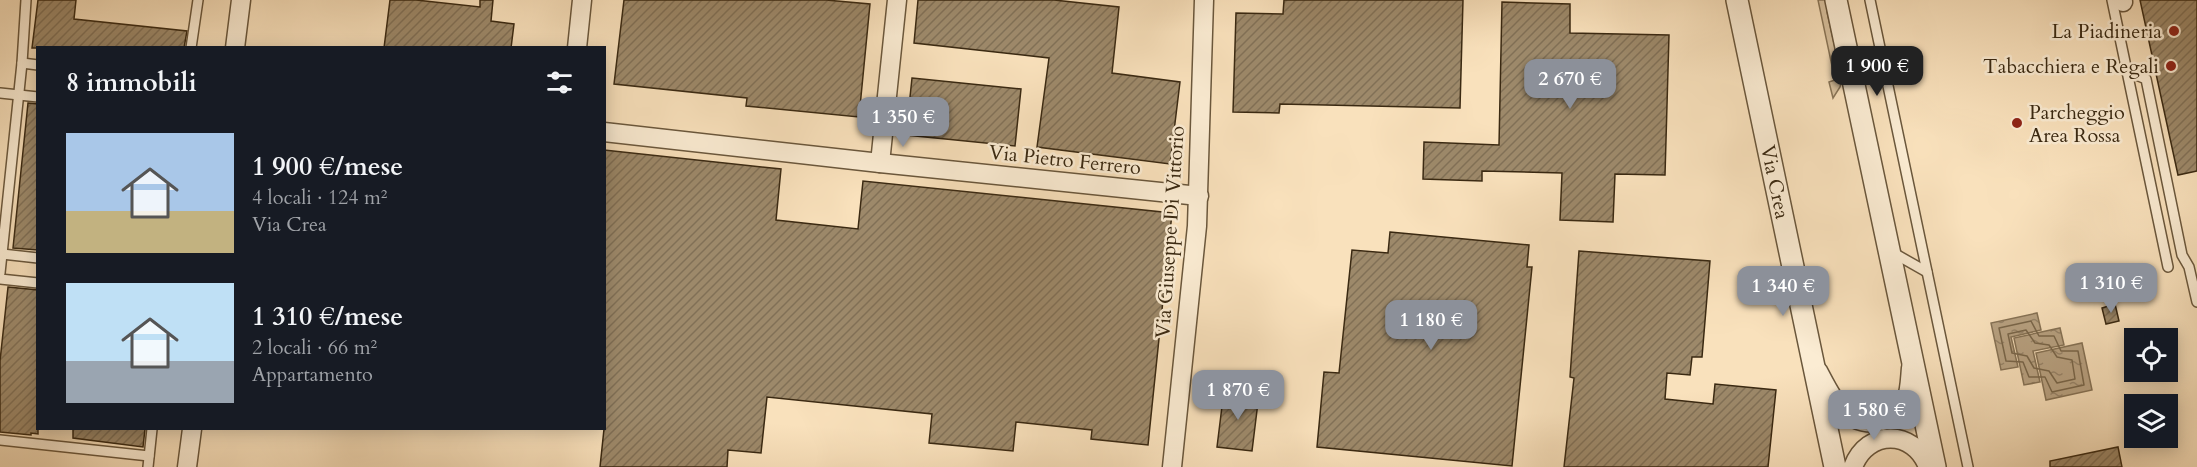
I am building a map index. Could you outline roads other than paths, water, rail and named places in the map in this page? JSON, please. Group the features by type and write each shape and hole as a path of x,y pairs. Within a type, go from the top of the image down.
{"street":[{"path":"235,46 241,0"},
{"path":"577,46 582,0"},
{"path":"880,163 897,0"},
{"name":"Via Giuseppe Di Vittorio","path":"1172,467 1199,196 1204,0"},
{"name":"Via Crea","path":"1737,0 1835,467"},
{"name":"Via Crea","path":"1836,0 1935,467"},
{"name":"Via Pietro Ferrero","path":"606,132 1199,196"},
{"name":"Via Crea","path":"1814,365 1837,404 1847,414 1865,423 1875,423 1886,420 1901,409 1907,399 1912,360"},
{"path":"187,467 192,430"},
{"path":"1853,467 1860,454 1868,446 1887,439 1910,442 1924,456 1928,467"}],"lane":[{"path":"0,273 19,95 26,0"},
{"path":"191,46 198,0"},
{"path":"1870,0 1968,467"},
{"path":"2119,1 2127,71 2168,267"},
{"path":"22,63 36,64"},
{"path":"2127,71 2146,79 2182,255 2189,267 2197,302"},
{"path":"0,93 36,97"},
{"path":"2162,238 2178,235"},
{"path":"1889,250 1927,272"},
{"path":"2,254 36,258"},
{"path":"0,279 36,283"},
{"path":"148,467 152,430"},
{"path":"0,440 149,456"}],"water":[{"path":"2037,313 2041,330 2011,337 2018,367 2001,370 1991,323"},
{"path":"2060,328 2064,345 2033,351 2040,382 2024,385 2014,338"},
{"path":"2082,343 2092,390 2046,400 2036,353"}],"place":[{"name":"La Piadineria","path":"2174,31"},
{"name":"Tabacchiera e Regali","path":"2171,66"},
{"name":"Parcheggio Area Rossa","path":"2017,123"}]}
